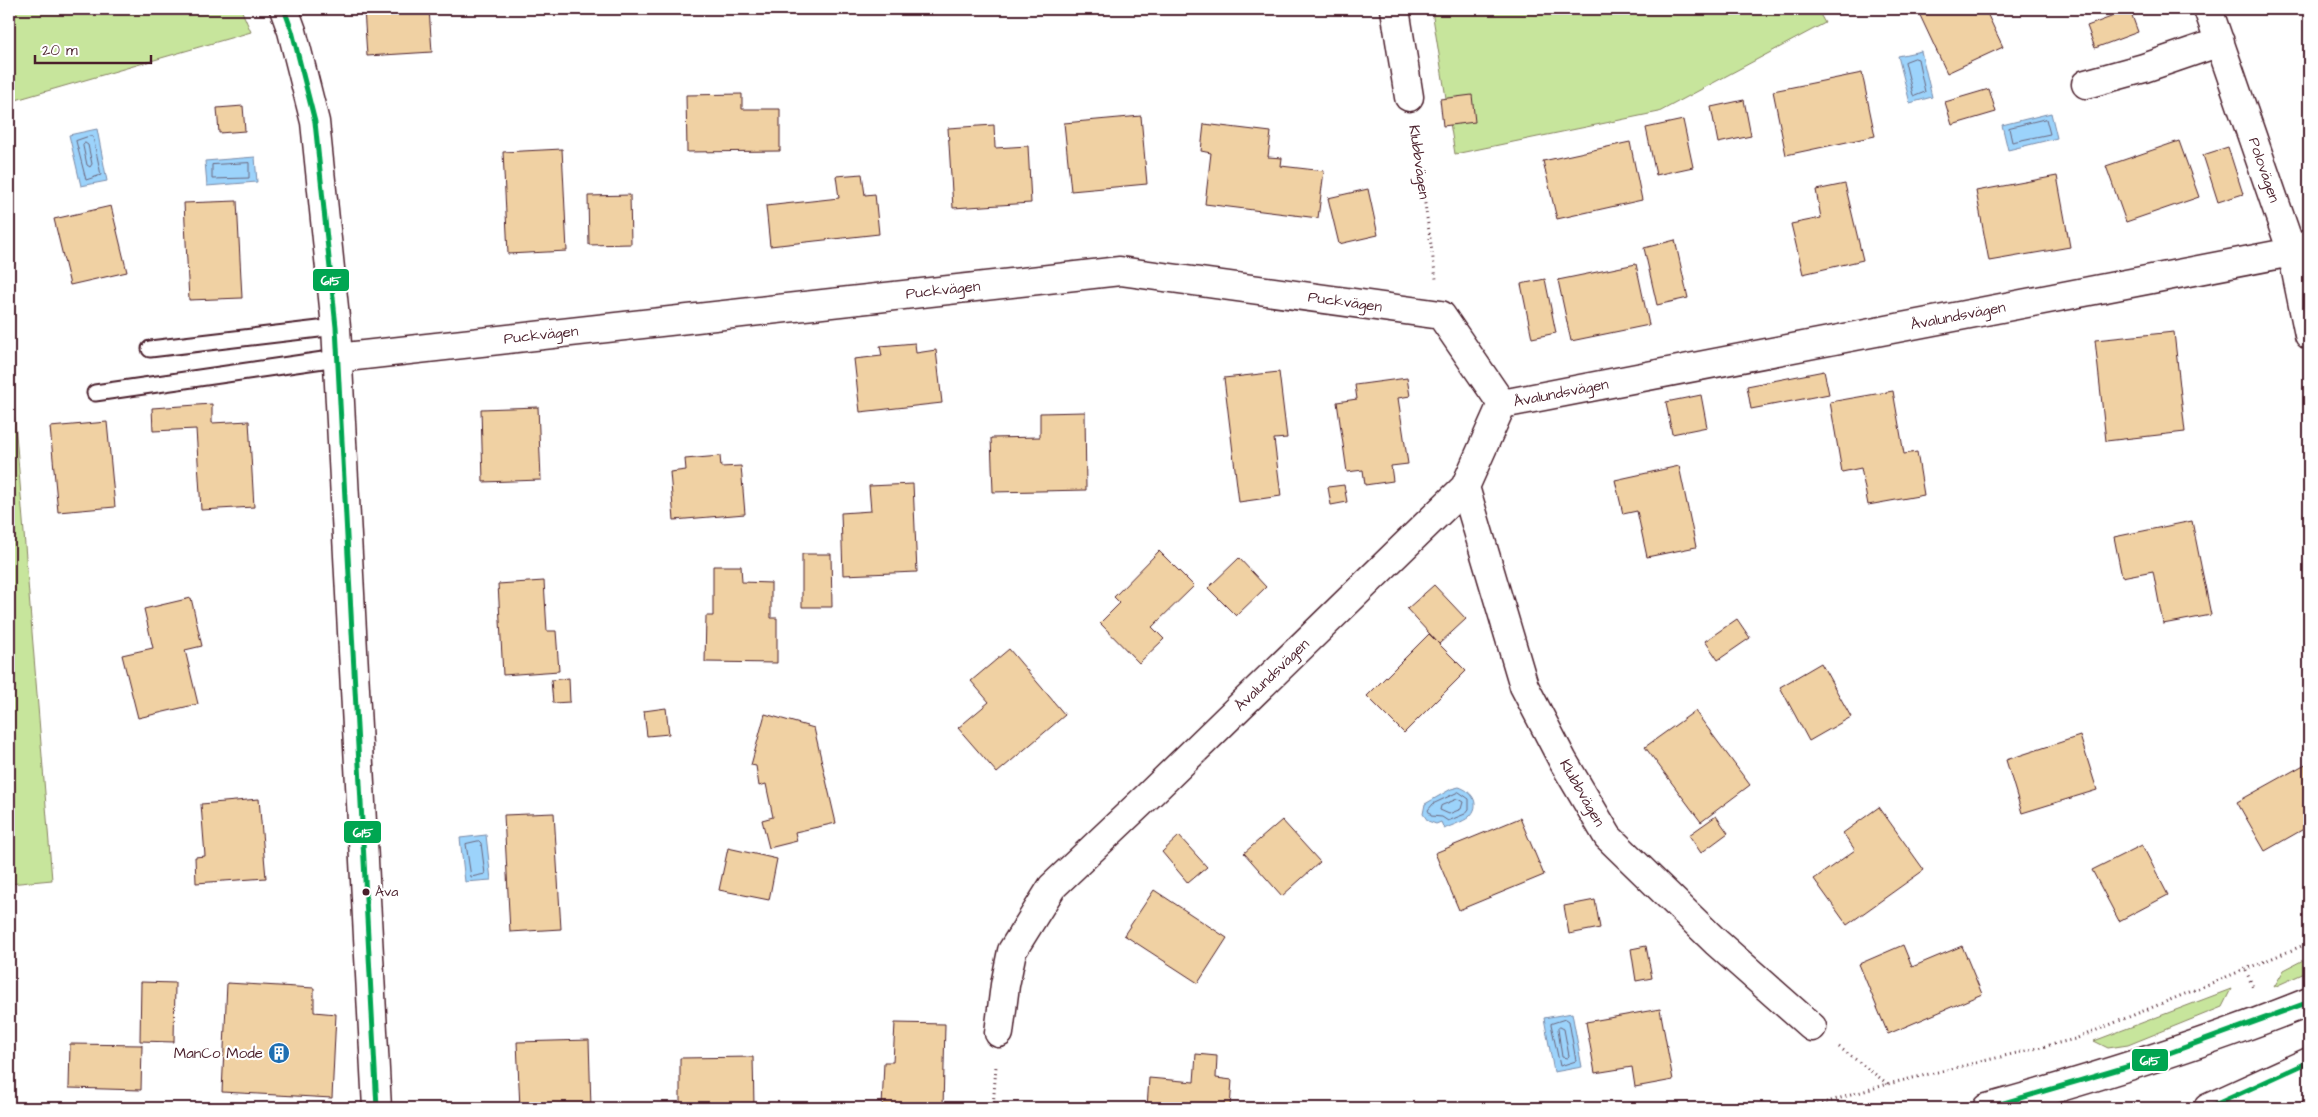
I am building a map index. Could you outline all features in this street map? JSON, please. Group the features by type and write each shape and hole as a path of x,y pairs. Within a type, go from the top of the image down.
{"street":[{"path":"284,9 292,30 315,122 336,327 378,1108"},
{"path":"1395,9 1409,96"},
{"name":"Polovägen","path":"2208,9 2301,248 2309,334"},
{"path":"2086,84 2144,68 2220,42"},
{"name":"Åvalundsvägen","path":"999,1033 1005,985 1012,951 1052,887 1466,487 1502,404 2301,248"},
{"name":"Puckvägen","path":"337,358 1120,271 1441,315"},
{"path":"1441,315 1502,404"},
{"name":"Klubbvägen","path":"1466,487 1524,686 1563,761 1608,837 1716,942 1812,1027"},
{"path":"1987,1108 2082,1082 2251,1025 2309,1002"},
{"path":"2208,1108 2309,1062"},
{"path":"2226,1108 2309,1085"}],"lane":[{"path":"150,349 336,327"},
{"path":"95,393 337,358"}],"path":[{"name":"Klubbvägen","path":"1409,96 1441,315"},
{"path":"1807,1108 1888,1084 2075,1039 2246,971 2309,943"},
{"path":"2246,971 2255,992"},
{"path":"1812,1027 1888,1084"},
{"path":"993,1108 999,1033"}],"green space":[{"path":"9,9 241,9 251,32 9,102"},
{"path":"1437,9 1817,9 1825,23 1659,112 1455,154 1432,11"},
{"path":"9,347 52,880 9,884"},
{"path":"2309,957 2309,971 2274,987 2284,970"},
{"path":"2231,989 2222,1007 2128,1045 2108,1048 2094,1041"}],"water":[{"path":"1921,51 1932,97 1910,103 1898,56"},
{"path":"2051,113 2057,138 2008,150 2002,125"},
{"path":"97,129 107,181 81,186 69,135"},
{"path":"255,157 257,182 207,186 205,161"},
{"path":"1459,787 1468,792 1474,799 1475,808 1469,817 1444,829 1441,822 1436,824 1428,821 1423,814 1425,804 1451,789"},
{"path":"486,835 491,880 465,882 460,838"},
{"path":"1572,1013 1582,1067 1554,1072 1544,1018"}],"building":[{"path":"364,9 429,9 432,52 367,56"},
{"path":"1917,9 1985,9 2003,47 1947,73"},
{"path":"2130,10 2138,32 2095,48 2087,26"},
{"path":"1862,73 1875,136 1786,155 1773,91"},
{"path":"1989,89 1996,112 1952,125 1945,102"},
{"path":"742,94 742,109 780,109 780,151 687,152 686,95"},
{"path":"1472,95 1475,122 1443,126 1440,99"},
{"path":"1744,100 1751,136 1718,143 1711,107"},
{"path":"243,106 245,131 219,133 217,108"},
{"path":"1141,116 1147,184 1071,191 1064,123"},
{"path":"1683,120 1693,167 1656,175 1646,128"},
{"path":"1204,124 1271,132 1268,157 1282,158 1281,166 1324,171 1318,218 1205,204 1211,153 1201,151"},
{"path":"994,125 995,148 1028,146 1031,203 953,208 948,128"},
{"path":"2179,141 2199,197 2126,222 2106,166"},
{"path":"1630,142 1642,200 1557,219 1543,161"},
{"path":"2228,147 2243,194 2218,202 2203,155"},
{"path":"562,149 567,251 508,254 503,152"},
{"path":"862,174 865,195 875,194 879,234 770,246 766,206 839,198 836,176"},
{"path":"2057,176 2070,247 1989,261 1976,191"},
{"path":"1845,184 1863,260 1803,274 1791,224 1821,218 1816,190"},
{"path":"1368,189 1378,235 1339,244 1328,198"},
{"path":"630,195 631,244 589,245 588,196"},
{"path":"237,201 242,298 189,300 184,203"},
{"path":"111,206 127,272 70,285 54,219"},
{"path":"1675,240 1688,298 1657,305 1644,248"},
{"path":"1636,264 1649,325 1571,341 1558,280"},
{"path":"1545,279 1556,333 1532,338 1521,284"},
{"path":"2174,332 2185,432 2106,441 2095,340"},
{"path":"915,343 916,353 936,350 942,403 860,412 854,359 882,356 880,346"},
{"path":"1824,371 1829,394 1751,409 1747,386"},
{"path":"1279,372 1287,438 1274,439 1281,496 1239,502 1224,378"},
{"path":"1407,378 1410,396 1398,398 1408,464 1391,466 1393,481 1365,485 1363,470 1347,472 1337,402 1357,399 1355,385"},
{"path":"1893,391 1904,454 1917,452 1924,495 1868,505 1861,468 1842,472 1830,402"},
{"path":"1701,395 1707,427 1672,434 1666,402"},
{"path":"212,404 212,423 249,421 254,507 201,510 196,429 153,431 152,408"},
{"path":"538,407 541,480 483,482 481,409"},
{"path":"1085,412 1086,490 993,492 991,438 1040,437 1040,413"},
{"path":"107,422 115,507 58,512 50,427"},
{"path":"720,456 721,467 741,466 745,514 674,520 670,472 686,470 685,459"},
{"path":"1679,466 1696,547 1647,557 1637,511 1623,514 1615,480"},
{"path":"913,484 917,572 843,575 841,513 871,511 869,486"},
{"path":"1344,485 1347,502 1331,505 1328,487"},
{"path":"2192,521 2211,615 2163,624 2153,571 2122,577 2114,537"},
{"path":"1159,551 1194,586 1152,627 1164,639 1139,663 1100,623 1120,603 1114,597"},
{"path":"802,554 831,554 832,607 802,607"},
{"path":"1239,558 1266,587 1236,616 1208,588"},
{"path":"713,566 741,566 742,582 771,583 771,618 777,618 777,663 705,662 706,616 713,616"},
{"path":"544,581 547,631 556,631 559,671 503,675 498,584"},
{"path":"1434,585 1466,619 1439,644 1407,609"},
{"path":"191,598 202,646 185,650 198,704 138,718 122,655 153,648 144,609"},
{"path":"1737,619 1750,638 1718,660 1705,641"},
{"path":"1429,634 1466,671 1404,733 1367,696"},
{"path":"1009,649 1065,715 997,773 958,728 989,702 971,681"},
{"path":"1821,663 1851,717 1809,741 1780,687"},
{"path":"569,678 570,702 553,703 551,680"},
{"path":"666,708 669,734 647,736 644,711"},
{"path":"1695,711 1750,785 1701,822 1645,747"},
{"path":"765,714 814,728 836,823 795,832 797,841 769,848 762,820 773,817 766,784 759,786 756,766 751,765"},
{"path":"2080,736 2097,790 2022,813 2006,760"},
{"path":"2309,762 2309,826 2265,851 2237,802"},
{"path":"259,799 266,878 196,883 195,857 205,856 201,804"},
{"path":"1879,807 1924,870 1847,925 1814,879 1855,850 1843,833"},
{"path":"554,813 561,929 510,932 504,815"},
{"path":"1716,816 1728,833 1701,853 1689,835"},
{"path":"1520,818 1544,875 1459,910 1435,853"},
{"path":"1282,820 1320,862 1282,896 1244,853"},
{"path":"1179,836 1207,867 1188,883 1162,852"},
{"path":"2142,845 2168,895 2119,921 2092,870"},
{"path":"728,848 777,859 769,900 719,890"},
{"path":"1154,890 1227,938 1198,983 1124,935"},
{"path":"1595,900 1600,928 1569,934 1564,906"},
{"path":"1903,945 1912,967 1962,946 1982,994 1888,1034 1859,964"},
{"path":"1646,946 1652,978 1636,981 1631,949"},
{"path":"141,982 175,983 174,1042 140,1041"},
{"name":"ManCo Mode","path":"227,983 314,988 314,1012 336,1014 332,1098 222,1092"},
{"path":"1660,1009 1673,1080 1635,1087 1632,1067 1595,1073 1586,1022"},
{"path":"895,1023 945,1024 943,1108 882,1108 884,1062 893,1062"},
{"path":"589,1040 591,1108 520,1108 517,1042"},
{"path":"70,1044 142,1045 141,1090 69,1088"},
{"path":"1196,1054 1217,1056 1216,1078 1232,1080 1230,1108 1147,1108 1149,1078 1194,1082"},
{"path":"753,1057 754,1106 680,1107 680,1058"}],"transit line":[{"name":"615","path":"284,9 292,31 315,122 336,327 377,1108"},
{"name":"615","path":"1987,1108 2150,1060 2309,1002"},
{"name":"615","path":"2208,1108 2309,1062"}],"place":[{"name":"Åva","path":"366,892"},
{"name":"ManCo Mode","path":"279,1053"}]}
